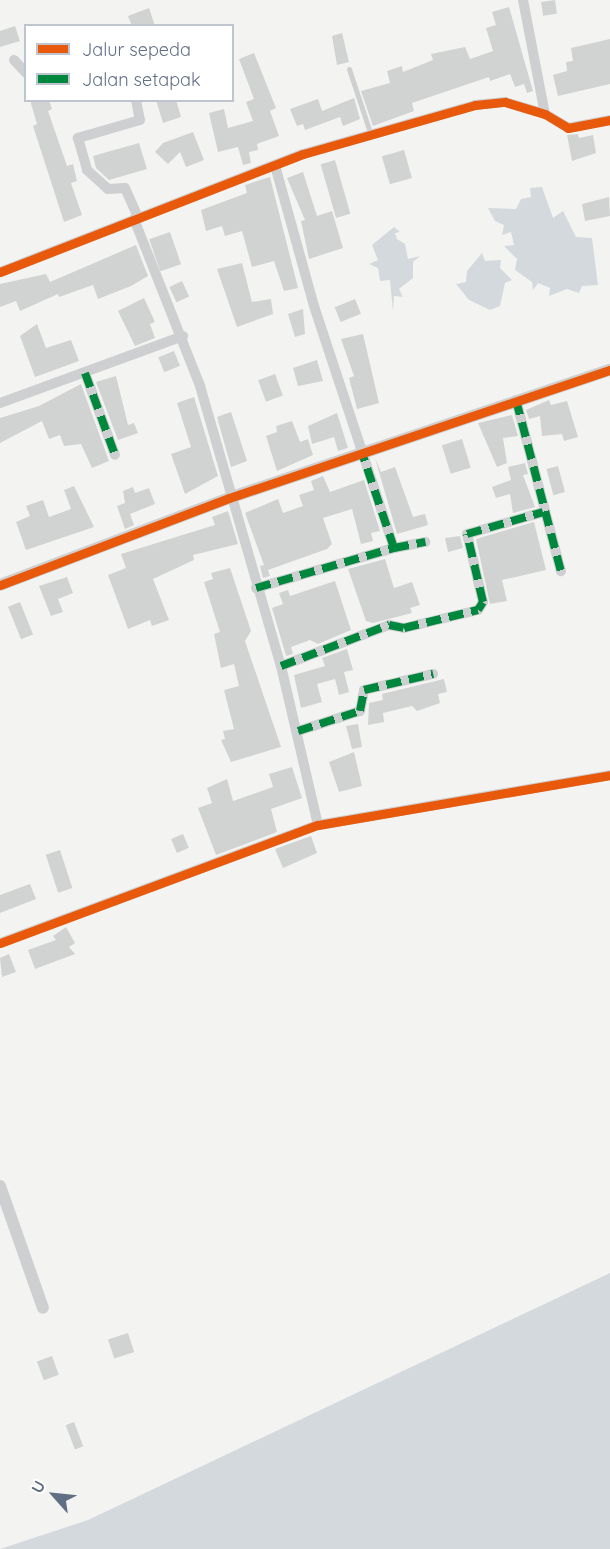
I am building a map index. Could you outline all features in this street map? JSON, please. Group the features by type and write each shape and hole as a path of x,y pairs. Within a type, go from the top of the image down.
{"street":[{"path":"523,0 545,114"},
{"path":"14,60 24,72"},
{"path":"136,102 140,120 78,138 87,170 108,189 125,188 183,336 229,498 281,666 298,731 318,825"},
{"path":"0,272 276,165 485,102 505,102 545,114 568,128 610,120"},
{"path":"276,165 362,453 394,548"},
{"path":"0,403 183,336"},
{"path":"0,585 229,498 610,370"},
{"path":"85,372 115,455"},
{"path":"516,400 543,513 561,571"},
{"path":"281,666 389,625 404,628 478,610 483,602 467,534 543,513"},
{"path":"256,588 394,548 425,542"},
{"path":"298,731 360,711 364,690 433,674"},
{"path":"0,943 318,825 610,775"},
{"path":"0,1186 43,1308"}],"lane":[{"path":"349,69 371,135"}],"shaded area":[{"path":"542,187 553,218 563,211 576,237 592,238 598,285 582,286 579,293 567,289 549,296 550,288 538,283 533,290 532,282 515,270 517,259 504,246 514,245 511,232 502,235 504,225 495,221 488,208 516,209 521,199 531,197 530,188"},
{"path":"394,227 400,232 395,233 397,239 405,244 408,259 420,256 413,262 413,278 399,289 403,297 394,296 393,312 390,280 380,281 378,268 369,264 378,260 372,245"},
{"path":"482,253 485,261 501,260 500,268 512,280 505,283 500,306 490,310 469,300 456,284 466,282 467,271"},
{"path":"610,1273 610,1549 0,1549 88,1520"}],"building":[{"path":"555,0 557,14 543,16 541,2"},
{"path":"509,7 533,91 527,93 524,84 515,87 510,74 490,81 489,77 412,103 414,111 373,126 361,91 390,83 387,71 402,66 403,72 433,60 431,54 465,47 470,59 493,51 486,28 496,25 492,12"},
{"path":"149,8 154,24 131,24 128,16"},
{"path":"15,26 20,41 0,47 0,31"},
{"path":"342,33 349,62 337,65 332,36"},
{"path":"610,39 610,84 558,96 553,75 567,71 566,62 573,61 571,48"},
{"path":"254,53 276,108 270,111 279,136 257,144 258,150 249,152 251,163 243,165 238,147 218,152 209,113 224,109 228,128 253,121 246,102 254,99 239,59"},
{"path":"354,98 360,119 343,126 340,117 305,130 303,124 297,126 290,109 318,99 322,111"},
{"path":"31,102 50,102 52,109 48,111 67,166 73,164 77,181 71,183 82,215 64,222 33,126 37,124"},
{"path":"157,102 177,102 181,117 163,123"},
{"path":"193,132 204,160 186,167 180,152 168,164 155,152 163,143"},
{"path":"578,134 579,138 593,135 596,153 572,161 567,135"},
{"path":"139,143 147,169 109,180 96,168 93,156"},
{"path":"404,150 412,178 390,184 382,156"},
{"path":"335,160 350,214 336,218 321,164"},
{"path":"303,172 317,216 332,211 343,248 309,259 301,221 305,220 287,178"},
{"path":"270,177 298,288 284,291 274,261 252,267 242,231 225,236 222,226 206,231 201,210 247,193 245,185"},
{"path":"609,197 610,216 585,221 582,204"},
{"path":"170,232 181,264 160,271 149,239"},
{"path":"136,245 148,276 131,286 98,299 93,285 59,297 58,294 20,311 16,301 0,307 0,284 46,274 50,282"},
{"path":"242,263 252,302 271,299 273,314 237,327 217,269"},
{"path":"182,281 189,296 176,302 169,287"},
{"path":"144,298 155,322 150,324 155,338 135,346 118,311"},
{"path":"355,299 361,314 341,322 335,307"},
{"path":"303,309 305,334 295,337 288,314"},
{"path":"37,324 46,348 71,340 79,361 35,377 20,336"},
{"path":"363,334 379,403 357,409 349,378 354,376 341,339"},
{"path":"174,351 180,366 164,372 158,357"},
{"path":"317,360 323,381 298,386 293,368"},
{"path":"275,374 283,396 266,402 258,380"},
{"path":"116,376 128,425 134,423 138,433 118,440 96,382"},
{"path":"81,384 109,461 92,468 81,444 64,446 60,435 49,439 42,421 0,443 0,418 39,406"},
{"path":"194,397 218,476 185,494 171,454 191,447 177,403"},
{"path":"549,400 551,405 567,401 578,437 564,441 562,434 542,436 540,416 529,419 526,410"},
{"path":"231,412 247,461 231,467 217,417"},
{"path":"337,413 348,448 338,451 334,437 312,444 308,426"},
{"path":"512,415 518,436 503,438 507,463 497,467 478,423"},
{"path":"292,421 300,442 308,439 313,455 277,471 266,436 277,432 276,426"},
{"path":"462,439 471,468 451,474 442,445"},
{"path":"375,458 381,472 395,467 413,517 425,514 428,525 397,534"},
{"path":"525,463 528,474 523,475 535,507 513,513 510,494 496,498 492,487 511,480 508,467"},
{"path":"558,466 565,492 553,495 546,469"},
{"path":"323,476 330,492 364,480 380,531 371,533 373,541 361,544 352,509 323,518 332,544 327,549 268,570 270,576 263,578 260,566 264,565 245,513 278,499 283,513 303,506 299,495 314,490 311,481"},
{"path":"74,486 94,527 26,550 16,522 30,516 26,506 43,500 49,517 71,509 64,490"},
{"path":"133,487 135,493 149,488 155,504 130,514 134,525 125,529 117,506 125,503 123,491"},
{"path":"228,511 238,544 193,555 194,560 153,579 169,620 152,626 150,620 128,629 108,575 126,568 121,554 215,525 212,517"},
{"path":"534,522 546,570 502,580 507,601 490,604 476,539"},
{"path":"460,536 463,548 448,552 445,538"},
{"path":"385,559 394,588 412,582 420,605 410,608 412,613 373,623 366,621 348,569"},
{"path":"230,568 251,631 245,641 281,747 231,762 221,740 225,739 223,731 234,729 224,690 239,686 234,664 221,668 214,634 220,632 204,582 213,579 211,573"},
{"path":"67,577 73,593 58,599 63,612 51,616 39,586"},
{"path":"335,581 351,630 318,644 310,640 291,647 293,654 286,656 272,608 283,604 279,593 288,590 290,596"},
{"path":"20,602 33,634 21,639 8,607"},
{"path":"347,649 353,670 344,672 349,692 339,695 335,679 317,684 322,702 301,708 294,675 325,666 322,658"},
{"path":"444,679 447,692 438,694 440,703 417,711 412,706 383,713 384,722 368,725 369,703 383,700 382,694"},
{"path":"358,724 362,747 352,749 346,726"},
{"path":"354,752 362,786 339,792 329,762"},
{"path":"292,767 302,798 271,809 277,832 216,855 198,808 212,803 207,788 227,779 233,801 273,787 269,774"},
{"path":"183,834 189,848 177,853 171,839"},
{"path":"311,836 317,853 283,868 275,849"},
{"path":"60,850 72,888 58,893 46,855"},
{"path":"30,884 36,899 0,913 0,895"},
{"path":"66,927 75,943 69,947 75,954 35,969 28,950 56,940 53,936"},
{"path":"9,954 16,972 2,977 0,958"},
{"path":"128,1333 134,1352 114,1359 108,1339"},
{"path":"52,1356 59,1375 44,1380 37,1361"},
{"path":"74,1422 83,1446 75,1449 66,1425"}],"marked path":[{"path":"85,373 115,455"},
{"path":"516,400 561,571"},
{"path":"256,588 394,548 362,453"},
{"path":"281,666 389,625 404,628 478,610 483,602 467,534 543,512"},
{"path":"394,548 425,542"},
{"path":"298,731 360,711 364,690 433,674"}],"cycle path":[{"path":"0,272 303,154 475,105 505,102 545,114 568,128 610,120"},
{"path":"0,585 229,498 610,370"},
{"path":"0,943 318,825 610,775"}]}
